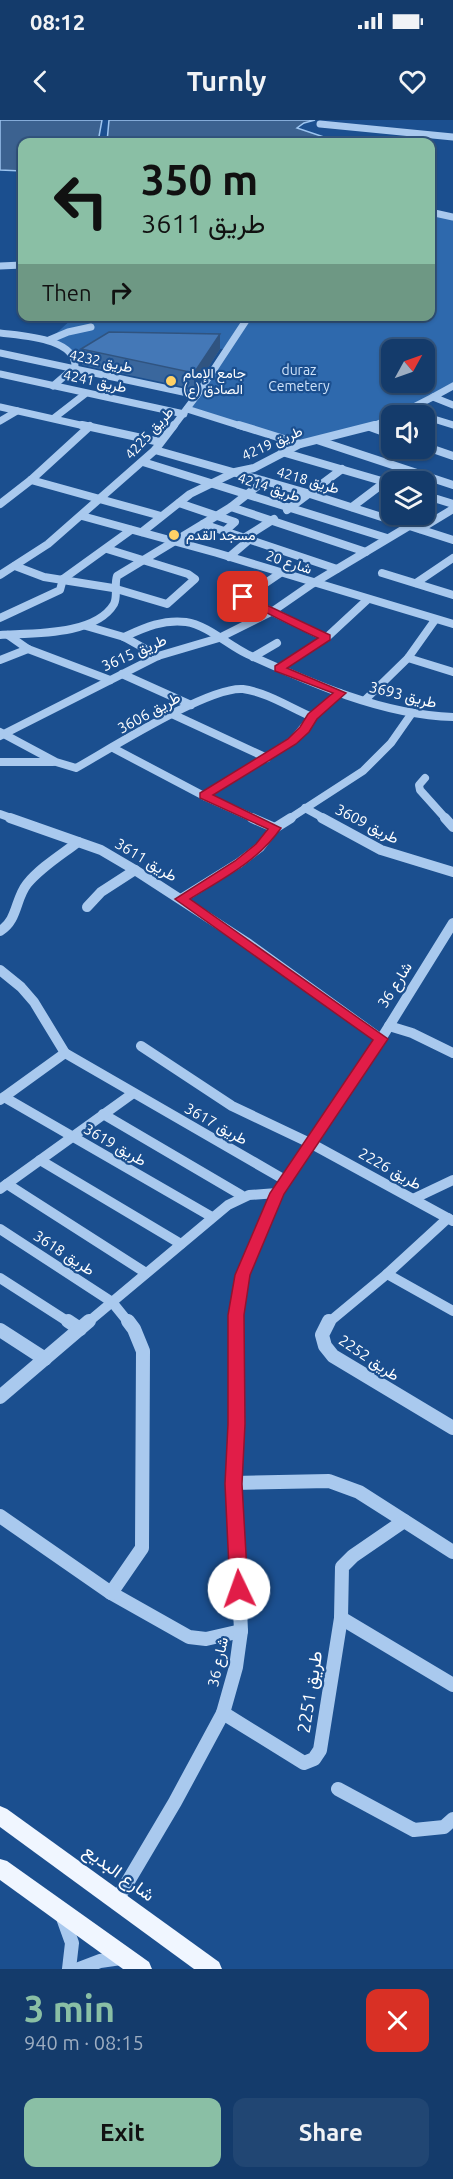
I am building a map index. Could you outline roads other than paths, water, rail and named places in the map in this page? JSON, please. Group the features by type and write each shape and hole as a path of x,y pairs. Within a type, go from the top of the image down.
{"main road":[{"name":"شارع البديع","path":"0,1815 211,1969"},
{"path":"0,1868 134,1963"}],"street":[{"path":"359,128 371,120"},
{"path":"320,124 453,137"},
{"path":"396,138 398,132"},
{"path":"435,215 453,217"},
{"path":"0,266 18,265"},
{"name":"طريق 4225","path":"0,575 48,543 82,516 99,498 155,450 197,395 246,321"},
{"path":"49,340 68,332 91,327"},
{"path":"1,335 49,340 75,357 77,363 75,367 53,386"},
{"name":"طريق 4232","path":"0,353 75,367 197,395"},
{"name":"طريق 4241","path":"0,374 85,394 185,411 300,444"},
{"path":"416,405 453,386"},
{"path":"54,418 85,394"},
{"path":"433,397 453,405"},
{"path":"0,408 160,442"},
{"path":"0,421 17,411"},
{"path":"435,419 453,425"},
{"name":"طريق 4219","path":"142,532 179,503 235,472 254,468 282,452 314,439 381,422"},
{"path":"3,501 31,480 90,426"},
{"path":"370,427 381,431"},
{"path":"314,439 411,471"},
{"path":"435,449 451,454"},
{"name":"طريق 4218","path":"155,450 307,493 453,540"},
{"path":"282,452 381,481"},
{"name":"طريق 4214","path":"143,462 387,538"},
{"path":"229,557 247,539 342,469"},
{"path":"435,479 453,485"},
{"path":"31,480 161,516"},
{"path":"86,626 114,604 116,597 113,588 117,576 177,542 231,507 264,481"},
{"path":"352,507 381,488"},
{"path":"435,498 453,504"},
{"path":"179,503 235,522 225,531"},
{"path":"231,507 366,552"},
{"path":"420,529 453,509"},
{"name":"شارع 20","path":"82,516 453,624"},
{"path":"203,524 336,568"},
{"name":"طريق 3615","path":"1,734 158,656 219,638 273,611 336,568 409,526"},
{"path":"0,618 60,590 63,579 131,530"},
{"path":"15,566 44,577 113,588 167,604 194,581 195,577 107,549"},
{"path":"416,583 453,558"},
{"path":"382,573 453,595"},
{"path":"224,610 279,574"},
{"path":"222,588 326,638"},
{"path":"279,668 326,638 367,600"},
{"path":"366,699 408,658 435,620"},
{"name":"طريق 3693","path":"124,637 157,623 172,622 196,626 253,657 340,693 412,713 438,718 453,717"},
{"path":"4,635 86,626 124,637 158,656"},
{"path":"4,635 28,650 110,680"},
{"path":"253,657 277,643"},
{"path":"0,660 28,650"},
{"path":"408,658 453,672"},
{"path":"122,675 191,705"},
{"name":"طريق 3606","path":"1,734 56,762 68,767 80,767 172,714 223,691 241,689 257,693 312,717"},
{"path":"204,796 297,738 312,717 340,693"},
{"name":"طريق 3609","path":"181,899 239,863 260,847 275,828 363,771 391,743 412,713"},
{"path":"172,714 267,758"},
{"path":"112,748 204,796 275,828"},
{"path":"0,762 56,762"},
{"path":"425,778 420,782 420,790 453,827"},
{"name":"طريق 3609","path":"305,808 381,850 453,872"},
{"name":"طريق 3611","path":"0,814 101,850 135,870 181,899 381,1039"},
{"path":"0,931 11,922 20,894 34,876 78,842"},
{"path":"87,907 102,892 135,870"},
{"name":"شارع 36","path":"117,1900 175,1802 223,1713 236,1668 241,1631 234,1484 237,1424 236,1315 243,1275 277,1193 381,1039 453,923"},
{"path":"0,970 21,987 34,1002 65,1053 2,1098"},
{"path":"389,1026 412,1033 453,1053"},
{"path":"141,1046 232,1106 312,1144"},
{"name":"طريق 3617","path":"65,1053 132,1094 285,1180"},
{"path":"132,1094 4,1187 146,1273"},
{"name":"طريق 3619","path":"2,1098 212,1217"},
{"path":"103,1114 241,1195"},
{"name":"طريق 2226","path":"312,1144 450,1220"},
{"path":"40,1160 181,1244"},
{"path":"413,1199 453,1180"},
{"path":"0,1397 241,1195 259,1192 277,1193"},
{"name":"طريق 2252","path":"450,1220 330,1320 322,1335 325,1346 339,1360 453,1428"},
{"name":"طريق 3618","path":"0,1229 112,1302 134,1329 143,1351 144,1528 142,1548 111,1593"},
{"path":"387,1274 453,1311"},
{"path":"0,1278 80,1329"},
{"path":"0,1330 45,1359"},
{"path":"234,1484 329,1480 359,1492 453,1552"},
{"path":"0,1516 111,1593 189,1637 206,1640 241,1631"},
{"name":"طريق 2251","path":"223,1713 304,1763 314,1759 320,1750 341,1618 342,1567 353,1556 404,1521"},
{"path":"341,1618 453,1685"},
{"path":"338,1789 414,1830 444,1827 453,1819"},
{"path":"53,1907 67,1923 71,1934 73,1955 69,1969"},
{"path":"79,1969 100,1960 134,1963"}],"place":[{"name":"جامع الإمام الصادق (ع)","path":"171,381"},
{"name":"مسجد القدم","path":"174,535"}],"park label":[{"name":"duraz Cemetery","path":"299,378"}]}
